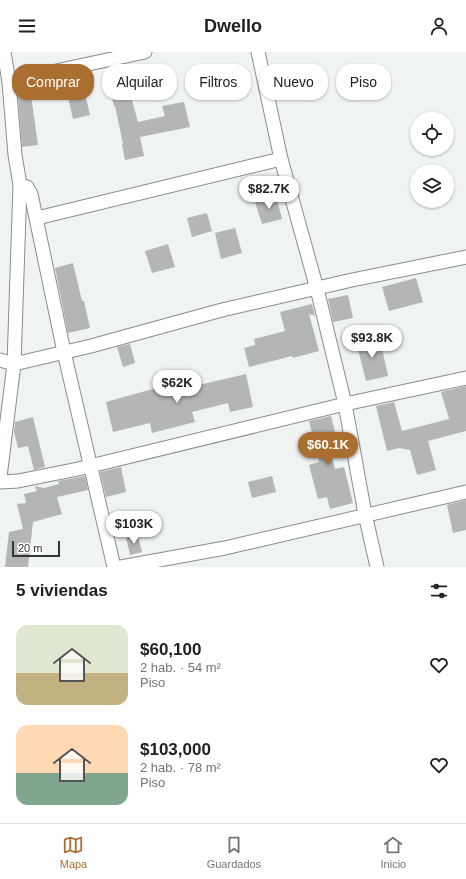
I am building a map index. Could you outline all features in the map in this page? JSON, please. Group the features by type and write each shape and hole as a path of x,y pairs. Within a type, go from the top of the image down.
{"street":[{"path":"0,477 14,364 20,185 15,155 9,82 4,52"},
{"path":"9,82 145,52"},
{"path":"258,52 281,159 317,289 345,404 365,514 377,567"},
{"path":"37,218 281,159"},
{"path":"20,185 27,187 31,194 37,218 64,352 114,567"},
{"path":"0,360 14,364 222,310 352,280 466,257"},
{"path":"0,482 18,481 91,466 345,404 466,378"},
{"path":"121,567 225,548 365,514 466,492"}],"building":[{"path":"18,100 32,100 38,145 22,147"},
{"path":"69,100 86,100 90,115 73,119"},
{"path":"112,100 132,100 138,122 165,116 162,106 184,102 190,127 140,137 144,156 125,160 123,144"},
{"path":"276,196 282,219 262,224 255,202"},
{"path":"207,213 212,231 192,237 187,218"},
{"path":"235,228 242,253 221,259 215,233"},
{"path":"168,244 175,267 152,273 145,251"},
{"path":"73,263 90,328 68,333 55,268"},
{"path":"416,278 423,302 389,311 382,287"},
{"path":"348,295 353,318 333,322 328,299"},
{"path":"312,304 315,316 309,314 319,351 249,367 244,348 255,345 254,339 285,331 280,312"},
{"path":"377,336 380,349 382,348 388,376 366,381 356,341"},
{"path":"130,344 135,363 123,367 117,347"},
{"path":"246,374 253,407 230,412 228,403 192,412 195,422 152,433 150,423 113,432 106,402 174,383 175,387 198,381 199,385"},
{"path":"466,386 466,431 428,441 436,470 417,475 410,450 399,448 387,451 376,406 394,402 402,431 449,419 441,392"},
{"path":"331,416 338,443 329,446 335,469 344,467 353,503 330,509 327,497 318,499 309,465 319,462 309,421"},
{"path":"33,417 45,467 34,470 28,446 18,448 14,432 15,422"},
{"path":"121,467 126,492 106,497 100,472"},
{"path":"85,476 88,490 57,497 62,514 33,522 28,567 5,567 9,532 23,529 17,504 26,503 24,494 37,491 35,486 44,488 59,484 58,481"},
{"path":"272,476 276,492 252,498 248,482"},
{"path":"466,500 466,530 453,533 447,505"},
{"path":"138,535 142,552 130,555 126,538"}]}
